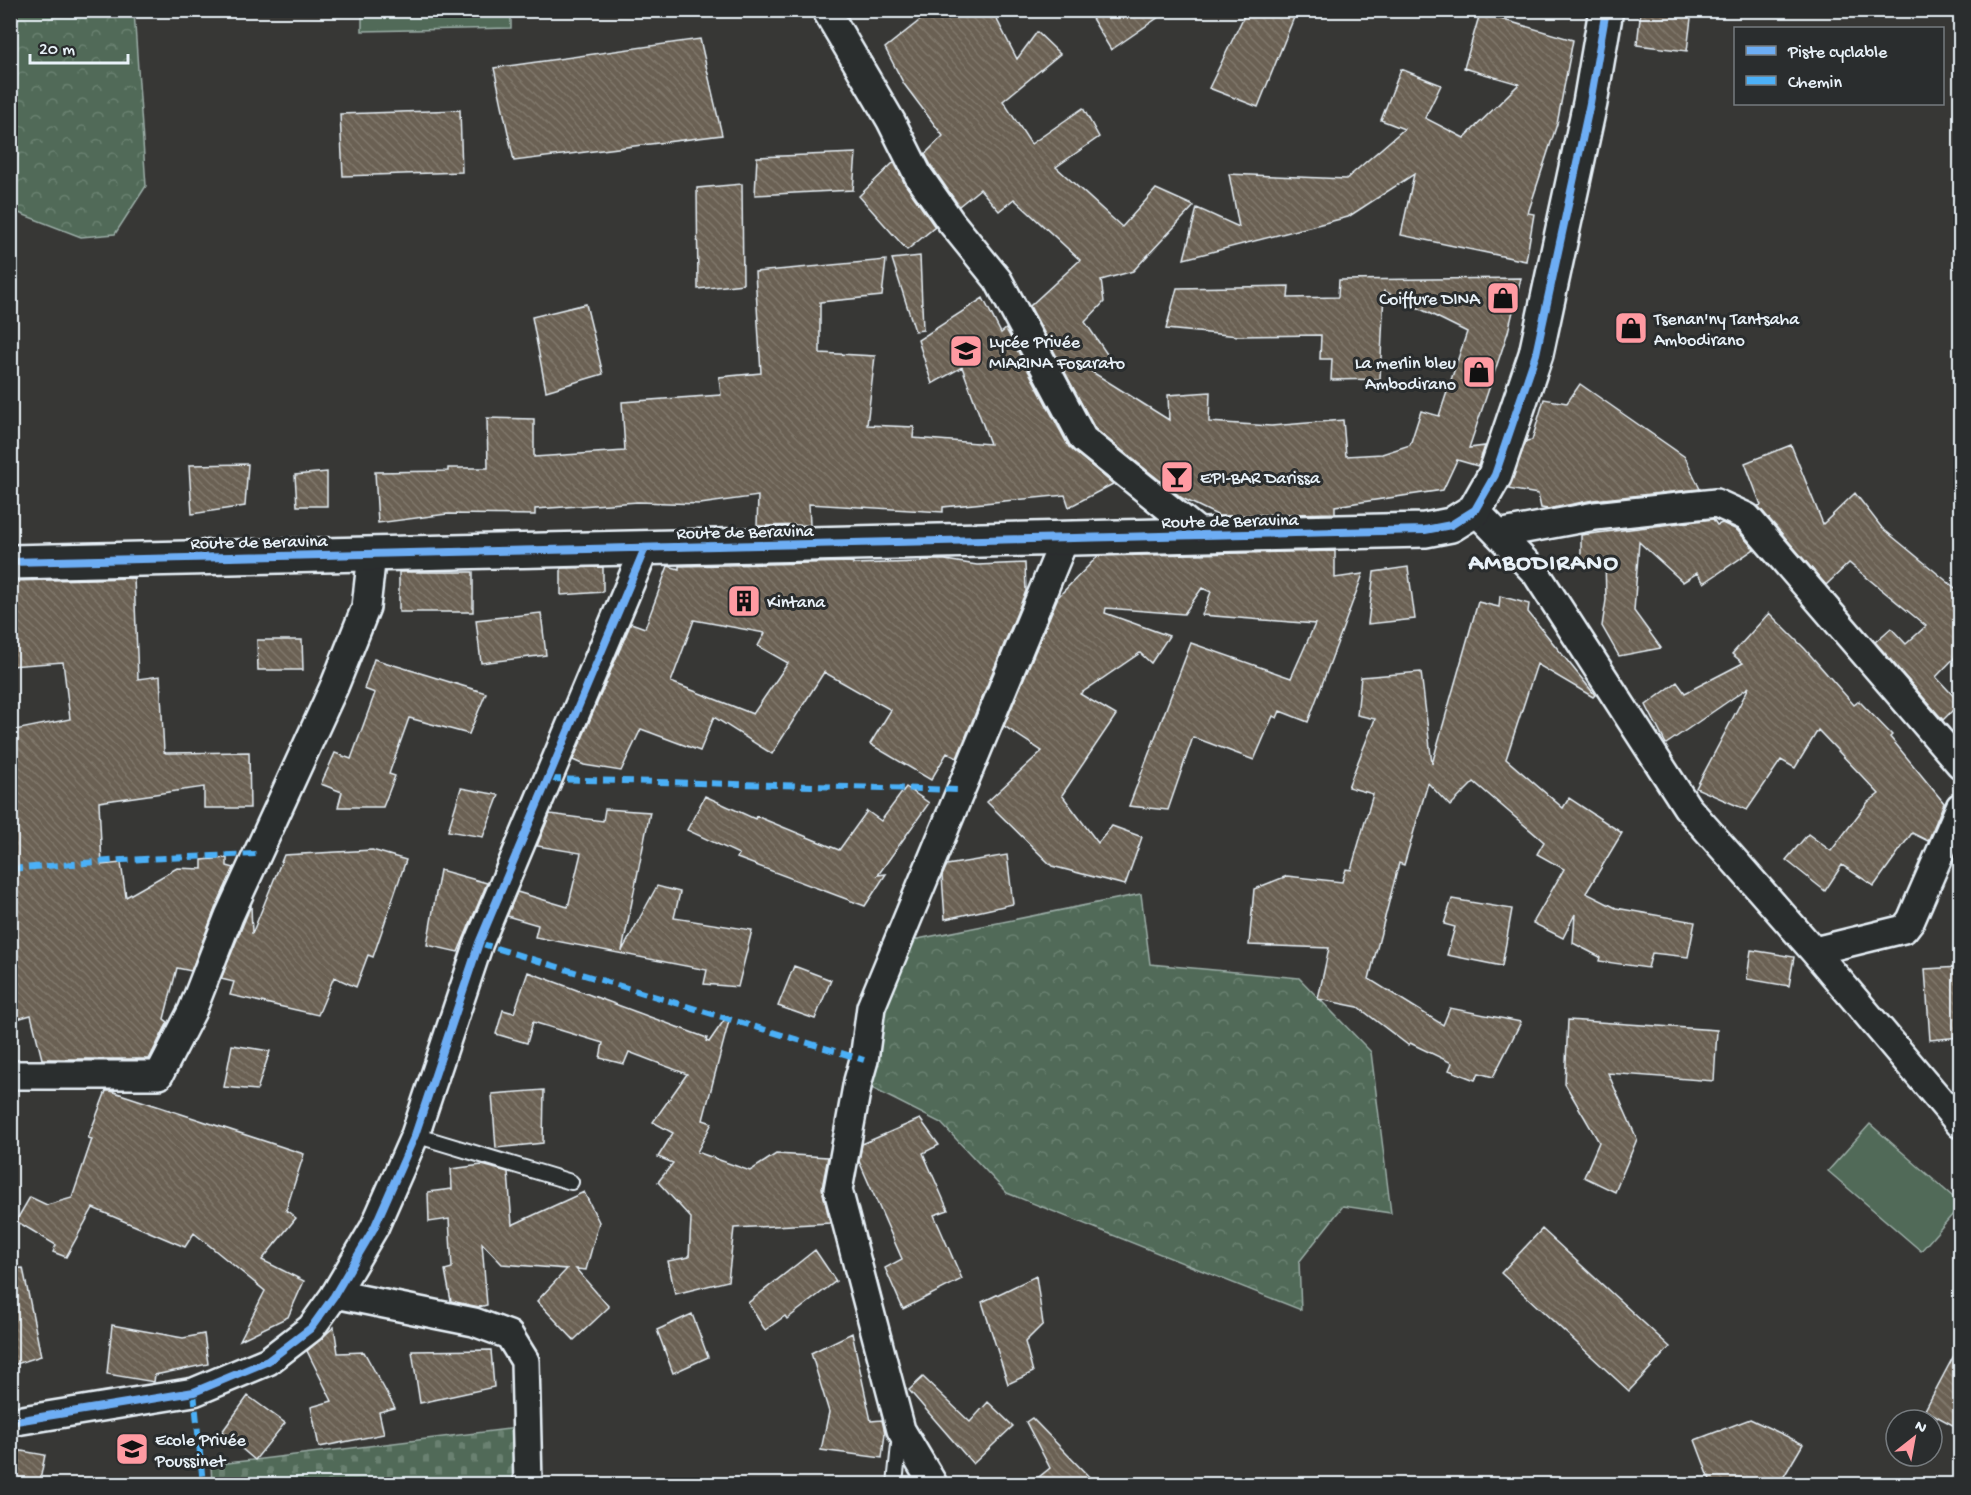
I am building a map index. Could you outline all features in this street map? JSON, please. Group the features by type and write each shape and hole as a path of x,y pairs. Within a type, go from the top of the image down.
{"street":[{"path":"826,10 891,121 918,175 951,222 998,280 1083,439 1202,535"},
{"path":"1606,10 1590,103 1536,354 1494,475 1475,510 1536,573 1688,807 1814,951 1960,1124"},
{"path":"1498,534 1595,516 1716,503 1747,518 1960,764"},
{"name":"Route de Beravina","path":"10,562 1425,530 1451,525 1475,510"},
{"path":"934,1484 901,1430 838,1190 864,1060 871,1007 1065,538"},
{"path":"10,1422 194,1392 268,1361 311,1328 336,1294 374,1228 415,1135 479,944 645,548"},
{"path":"10,1075 159,1075 192,1011 238,896 334,687 366,607 372,554"},
{"path":"1814,951 1904,929 1911,920 1960,807"},
{"path":"336,1294 474,1322 509,1335 525,1361 528,1485"}],"lane":[{"path":"415,1135 571,1182"},
{"path":"895,1485 901,1430"}],"green space":[{"path":"10,11 134,11 146,186 115,234 81,237 11,210"},
{"path":"362,11 511,11 511,28 362,31"},
{"path":"1141,894 1150,964 1299,978 1371,1052 1391,1213 1343,1206 1299,1262 1301,1310 1007,1193 941,1123 858,1081 898,943"},
{"path":"1870,1124 1960,1203 1960,1206 1921,1251 1828,1171"},
{"path":"517,1428 520,1484 212,1484 211,1465"}],"building":[{"path":"933,10 992,10 1017,59 1037,32 1060,54 1003,101 1031,144 1083,108 1099,137 1056,167 1122,227 1156,189 1194,206 1133,271 1101,280 1104,302 1085,322 1109,357 1089,370 1169,420 1168,395 1210,392 1209,422 1271,426 1343,420 1346,456 1382,454 1410,445 1421,411 1439,416 1467,332 1384,291 1380,379 1331,380 1332,359 1320,359 1321,335 1239,336 1166,329 1177,288 1289,286 1288,298 1338,297 1339,280 1521,278 1508,332 1469,448 1485,446 1478,466 1457,460 1443,490 1335,506 1335,513 1219,516 1182,498 1095,429 1030,306 1080,260 1014,199 999,211 980,189 959,206 925,154 943,136 904,84 885,48"},
{"path":"1087,10 1169,10 1111,50"},
{"path":"1247,10 1297,10 1258,107 1209,88"},
{"path":"1641,10 1692,10 1687,51 1637,45"},
{"path":"1480,13 1573,40 1557,124 1528,213 1534,214 1526,261 1401,235 1414,174 1348,217 1184,259 1197,208 1239,227 1229,174 1346,179 1404,129 1381,120 1401,69 1441,85 1425,118 1464,138 1519,84 1464,68"},
{"path":"700,39 722,135 514,161 494,68"},
{"path":"460,110 462,172 343,176 340,114"},
{"path":"856,153 853,190 755,195 757,157"},
{"path":"894,162 905,184 935,227 907,250 859,196"},
{"path":"742,184 743,284 698,289 697,188"},
{"path":"920,256 923,330 915,331 892,259"},
{"path":"886,260 882,296 820,302 820,353 875,356 867,425 914,427 913,438 990,444 962,367 932,384 918,340 983,298 1001,333 1006,329 1069,447 1113,484 1069,507 1065,495 943,507 943,512 809,504 810,525 757,526 758,496 700,504 638,502 535,509 535,515 447,514 378,523 375,472 488,468 487,418 534,419 534,457 625,451 622,402 721,395 719,377 761,373 755,272"},
{"path":"586,304 603,374 546,391 532,317"},
{"path":"1580,384 1685,457 1700,489 1593,500 1548,509 1541,508 1538,494 1508,489 1526,441 1532,440 1544,399 1567,403"},
{"path":"1791,445 1823,524 1855,493 1882,528 1960,592 1960,652 1936,677 1960,703 1943,720 1875,642 1891,628 1906,644 1926,626 1849,563 1826,585 1758,506 1761,505 1745,463"},
{"path":"248,464 245,506 192,514 189,465"},
{"path":"327,472 327,506 297,506 295,475"},
{"path":"1713,519 1717,525 1722,523 1737,530 1754,549 1704,583 1697,573 1683,582 1639,542 1634,611 1661,648 1619,656 1602,626 1606,600 1605,559 1581,561 1581,535"},
{"path":"1335,551 1335,578 1363,574 1308,722 1280,711 1277,718 1273,716 1254,760 1193,737 1168,810 1129,806 1191,643 1291,678 1315,624 1202,615 1211,592 1202,588 1184,614 1106,608 1105,613 1169,636 1151,663 1140,653 1080,694 1116,715 1062,795 1098,843 1112,826 1142,837 1125,885 1052,866 987,802 1042,751 1004,726 1058,597 1098,556"},
{"path":"921,560 945,560 977,565 1025,563 1026,591 957,758 947,753 931,780 870,744 891,710 824,672 772,754 714,717 700,751 641,729 621,771 584,765 573,760 631,623 645,628 668,566 679,569 679,566 921,562","holes":["694,620 765,633 758,646 788,663 753,714 671,682"]},
{"path":"603,567 603,592 561,595 561,568"},
{"path":"1408,567 1415,619 1368,624 1374,572"},
{"path":"399,572 473,572 473,612 399,612"},
{"path":"134,578 138,679 160,676 164,752 249,752 250,808 204,808 204,787 99,802 102,865 121,863 126,897 177,868 202,869 202,860 227,858 227,866 234,868 191,971 177,968 164,1019 168,1022 149,1059 42,1059 31,1015 10,1021 10,731 70,719 63,662 10,666 10,581"},
{"path":"1500,596 1529,604 1528,612 1595,695 1593,697 1537,664 1506,759 1563,808 1569,798 1622,833 1586,893 1616,908 1695,922 1688,957 1652,953 1648,968 1599,961 1600,957 1573,943 1575,914 1563,938 1533,923 1564,869 1537,854 1544,842 1474,782 1450,806 1428,783 1404,865 1399,863 1369,979 1443,1025 1450,1008 1521,1022 1493,1077 1479,1073 1475,1080 1449,1070 1452,1063 1410,1043 1408,1045 1358,1007 1318,999 1329,948 1249,945 1254,889 1287,876 1342,882 1346,869 1351,870 1373,794 1348,787 1375,719 1357,715 1361,677 1421,672 1432,764 1478,602 1499,607"},
{"path":"541,613 546,655 481,663 476,620"},
{"path":"1769,613 1805,649 1854,705 1859,701 1892,735 1890,737 1944,803 1928,841 1912,833 1874,886 1842,865 1825,891 1786,860 1808,834 1831,851 1868,802 1879,794 1818,730 1795,768 1781,760 1747,810 1696,788 1749,687 1666,744 1646,705 1677,682 1685,693 1743,663 1732,654"},
{"path":"257,640 302,640 303,670 258,670"},
{"path":"374,659 486,693 469,734 409,718 389,774 395,776 383,807 338,807 342,792 321,784 335,753 351,759 375,693 364,689"},
{"path":"906,787 929,803 878,875 886,874 865,906 737,858 739,854 687,830 705,796 755,819 756,816 839,850 867,811 881,821"},
{"path":"461,788 499,795 483,837 448,831"},
{"path":"605,809 650,812 622,951 657,886 680,892 674,918 752,930 738,987 704,984 707,970 535,937 538,925 507,916 517,892 568,907 581,853 537,846 550,814 603,821"},
{"path":"372,850 406,860 373,957 368,955 356,987 334,977 318,1015 230,995 234,982 221,979 251,905 252,934 284,855"},
{"path":"1007,855 1013,904 945,919 942,876 947,865"},
{"path":"440,870 487,883 458,952 427,945"},
{"path":"1452,899 1512,909 1502,966 1447,955 1455,927 1444,924"},
{"path":"1751,950 1794,957 1789,986 1747,979"},
{"path":"794,966 831,980 815,1019 778,1006"},
{"path":"1960,967 1960,1037 1930,1040 1925,969"},
{"path":"528,972 707,1038 706,1041 709,1042 727,1016 730,1017 703,1120 712,1123 697,1152 750,1171 776,1154 828,1157 822,1188 830,1223 734,1228 728,1281 675,1294 668,1261 689,1257 691,1218 658,1182 673,1163 658,1157 673,1133 653,1122 687,1074 629,1052 624,1064 600,1058 603,1043 533,1022 527,1043 496,1034 503,1010 514,1013"},
{"path":"1568,1020 1717,1030 1714,1081 1608,1073 1637,1139 1615,1192 1584,1177 1599,1142 1565,1084"},
{"path":"232,1045 270,1051 257,1090 224,1087"},
{"path":"544,1090 543,1143 496,1148 492,1094"},
{"path":"106,1091 304,1154 286,1210 296,1218 262,1260 304,1281 288,1317 240,1340 265,1291 194,1233 185,1247 93,1208 66,1257 53,1252 56,1245 16,1221 30,1197 47,1205 72,1198 92,1139 88,1138"},
{"path":"920,1119 939,1145 923,1153 948,1210 934,1215 962,1279 903,1309 885,1268 902,1259 859,1161 862,1144"},
{"path":"482,1165 508,1172 512,1225 584,1192 599,1222 586,1270 576,1269 609,1307 574,1340 537,1301 567,1269 502,1264 482,1243 487,1305 479,1307 451,1301 445,1270 452,1268 449,1219 429,1222 428,1192 452,1189 451,1169"},
{"path":"1542,1229 1670,1347 1629,1391 1501,1273"},
{"path":"815,1250 836,1281 787,1319 785,1316 765,1330 748,1303"},
{"path":"23,1268 41,1356 10,1366 10,1269"},
{"path":"1036,1276 1043,1324 1025,1342 1033,1372 1008,1384 982,1302"},
{"path":"692,1314 708,1357 673,1373 657,1330"},
{"path":"112,1325 183,1338 204,1334 208,1364 155,1375 154,1382 107,1374"},
{"path":"334,1327 338,1353 364,1352 395,1408 379,1412 384,1434 319,1447 311,1407 332,1401 307,1351"},
{"path":"852,1333 871,1421 882,1420 885,1433 882,1458 821,1450 829,1412 811,1353"},
{"path":"1960,1344 1960,1429 1944,1420 1944,1408 1926,1408"},
{"path":"491,1350 494,1387 420,1403 412,1351"},
{"path":"923,1377 970,1422 988,1402 1013,1426 973,1464 909,1390"},
{"path":"248,1396 285,1423 255,1460 222,1432"},
{"path":"1032,1418 1097,1485 1029,1485 1050,1468 1026,1422"},
{"path":"1750,1419 1803,1444 1779,1485 1712,1485 1695,1440"},
{"path":"10,1449 45,1455 39,1485 10,1485"}],"marked path":[{"path":"549,779 961,790"},
{"path":"10,869 122,860 256,854"},
{"path":"479,943 864,1060"},
{"path":"194,1392 203,1484"}],"cycle path":[{"path":"10,562 1425,530 1451,525 1475,510 1495,475 1536,354 1590,103 1606,10"},
{"path":"10,1422 194,1392 268,1361 311,1328 334,1296 374,1228 415,1135 479,943 645,548"}],"place":[{"name":"Coiffure DINA","path":"1503,298"},
{"name":"Tsenan'ny Tantsaha Ambodirano","path":"1631,328"},
{"name":"Lycée Privée MIARINA Fosarato","path":"966,351"},
{"name":"La merlin bleu Ambodirano","path":"1479,372"},
{"name":"EPI-BAR Darissa","path":"1177,477"},
{"name":"Kintana","path":"744,601"},
{"name":"Ecole Privée Poussinet","path":"132,1449"}],"district":[{"name":"AMBODIRANO","path":"1544,561"}]}
